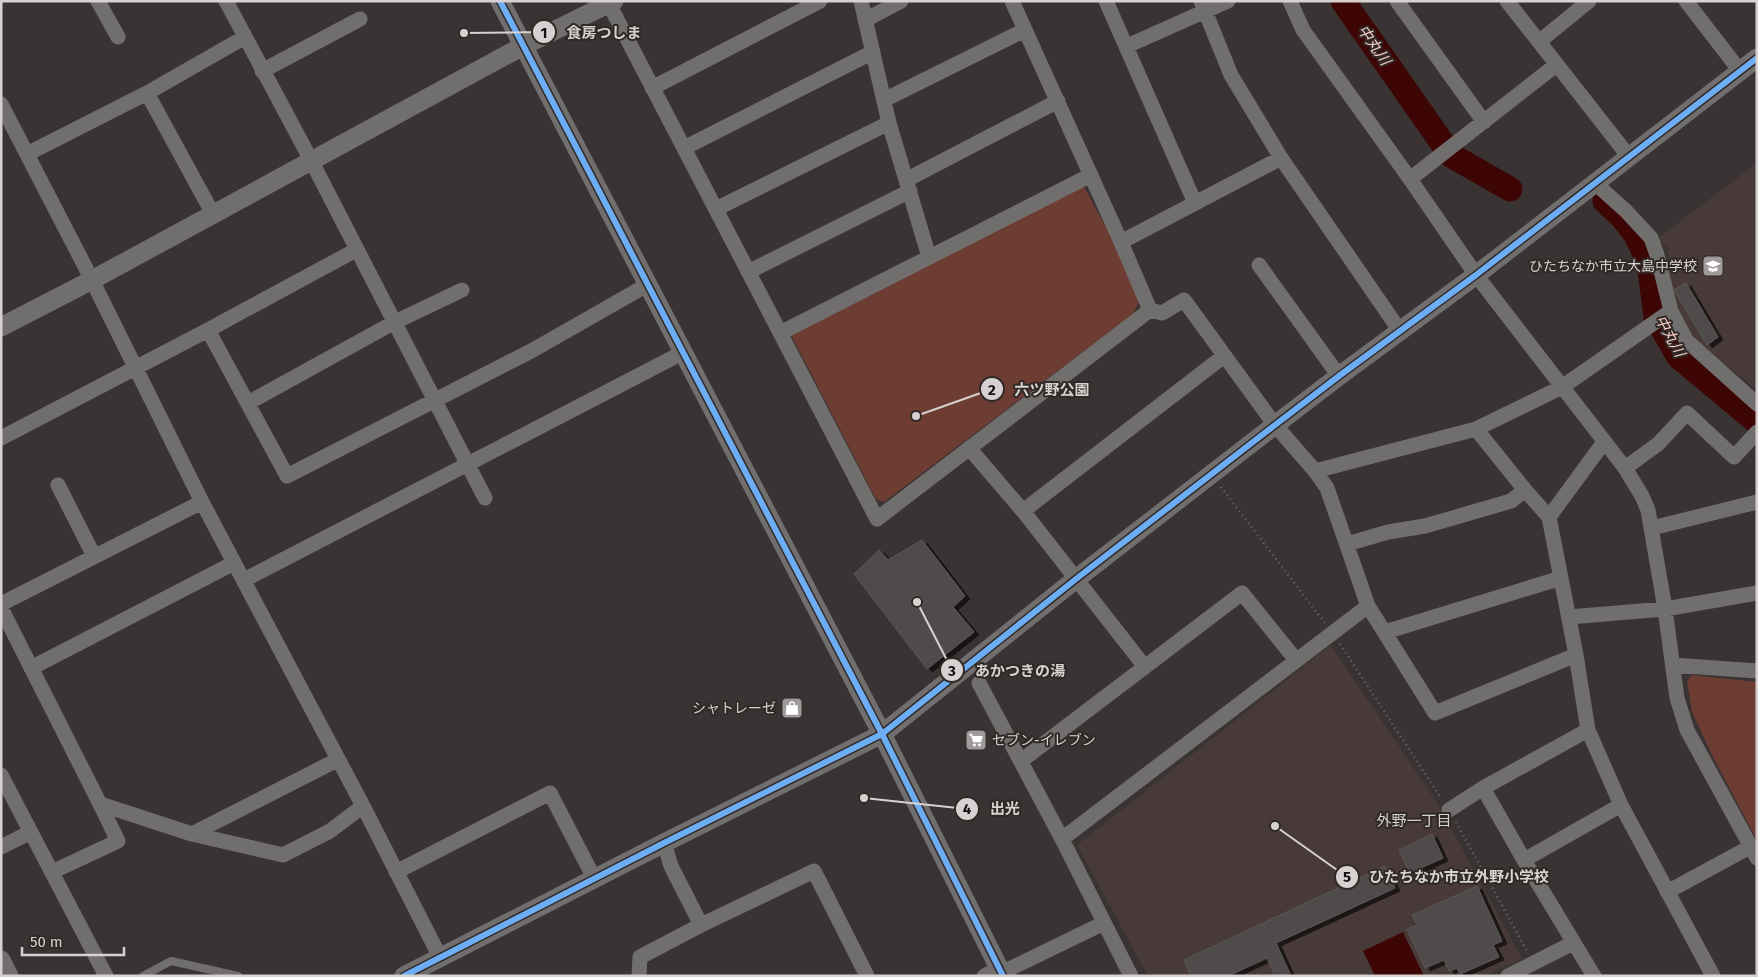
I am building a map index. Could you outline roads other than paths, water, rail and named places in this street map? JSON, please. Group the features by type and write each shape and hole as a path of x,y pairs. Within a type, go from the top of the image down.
{"street":[{"path":"98,1 118,37"},
{"path":"226,1 312,162 393,323 485,498"},
{"path":"500,1 882,734 997,973 1104,923"},
{"path":"652,88 820,1"},
{"path":"861,1 889,123 929,258"},
{"path":"865,20 902,1"},
{"path":"1012,1 1150,310"},
{"path":"1106,1 1195,203"},
{"path":"1127,46 1202,7 1228,1"},
{"path":"1290,1 1304,30 1410,178 1476,275 1625,468 1648,510 1666,609 1677,698 1688,730 1753,852 1667,892"},
{"path":"1396,1 1484,122"},
{"path":"1507,1 1630,158"},
{"path":"1540,41 1589,1"},
{"path":"1686,1 1740,71"},
{"path":"1,327 312,162 523,46 611,3 652,88 877,519 1150,310"},
{"path":"1202,7 1231,75 1281,158 1400,331"},
{"path":"262,71 360,19"},
{"path":"884,100 1025,30"},
{"path":"27,154 147,92 245,37"},
{"path":"684,148 873,52"},
{"path":"410,974 594,878 882,734 1076,579 1275,425 1596,184 1757,58"},
{"path":"1410,178 1556,65"},
{"path":"147,92 213,214"},
{"path":"748,272 1058,101"},
{"path":"1,104 92,280 202,502 440,957"},
{"path":"716,210 889,123"},
{"path":"1121,242 1281,158"},
{"path":"780,333 1091,175"},
{"path":"1596,184 1626,211 1651,238 1657,254 1671,311 1686,340 1757,404"},
{"path":"1,438 356,250"},
{"path":"1260,265 1339,376"},
{"path":"208,330 287,476 532,350 647,285"},
{"path":"248,403 393,323 462,290"},
{"path":"1150,310 1162,313 1184,300 1275,425 1315,471 1327,488 1368,606 1435,713 1576,655"},
{"path":"1315,471 1476,429 1562,387 1671,311"},
{"path":"244,580 682,353"},
{"path":"1023,511 1224,356"},
{"path":"1625,468 1658,444 1687,413 1734,457 1757,432"},
{"path":"1476,429 1549,517 1576,655 1588,730 1621,805 1713,976"},
{"path":"1549,517 1604,442"},
{"path":"969,448 1023,511 1145,667"},
{"path":"58,484 94,556"},
{"path":"1347,544 1388,532 1425,526 1511,501 1525,490"},
{"path":"52,872 118,841 1,606 94,556 202,502"},
{"path":"1652,528 1757,502"},
{"path":"32,668 234,563"},
{"path":"1385,632 1561,578"},
{"path":"1021,761 1242,593 1296,660"},
{"path":"1569,617 1666,609 1757,593"},
{"path":"1062,839 1368,606"},
{"path":"1673,665 1757,671"},
{"path":"979,683 1062,839 1131,976"},
{"path":"1449,810 1484,788 1588,730"},
{"path":"192,834 337,760"},
{"path":"1,775 106,976"},
{"path":"1484,788 1524,860 1594,976"},
{"path":"396,872 550,793 594,878"},
{"path":"100,804 192,834 283,855 330,831 362,806"},
{"path":"1524,860 1621,805"},
{"path":"1,847 31,832"},
{"path":"664,843 671,866 701,925"},
{"path":"639,976 640,957 701,925 814,871 868,976"},
{"path":"1508,976 1573,942"},
{"path":"1,960 9,976"}],"lane":[{"path":"143,976 171,961 238,976"}],"waterway":[{"name":"中丸川","path":"1343,1 1452,156 1510,189"},
{"name":"中丸川","path":"1605,201 1623,218 1636,235 1649,262 1656,317 1679,357 1757,422"}],"place":[{"name":"食房つしま","path":"464,33"},
{"name":"ひたちなか市立大島中学校","path":"1713,266"},
{"name":"六ツ野公園","path":"916,416"},
{"name":"あかつきの湯","path":"917,602"},
{"name":"シャトレーゼ","path":"792,708"},
{"name":"セブン-イレブン","path":"976,740"},
{"name":"出光","path":"864,798"},
{"name":"ひたちなか市立外野小学校","path":"1275,826"}],"district":[{"name":"外野一丁目","path":"1414,821"}]}
